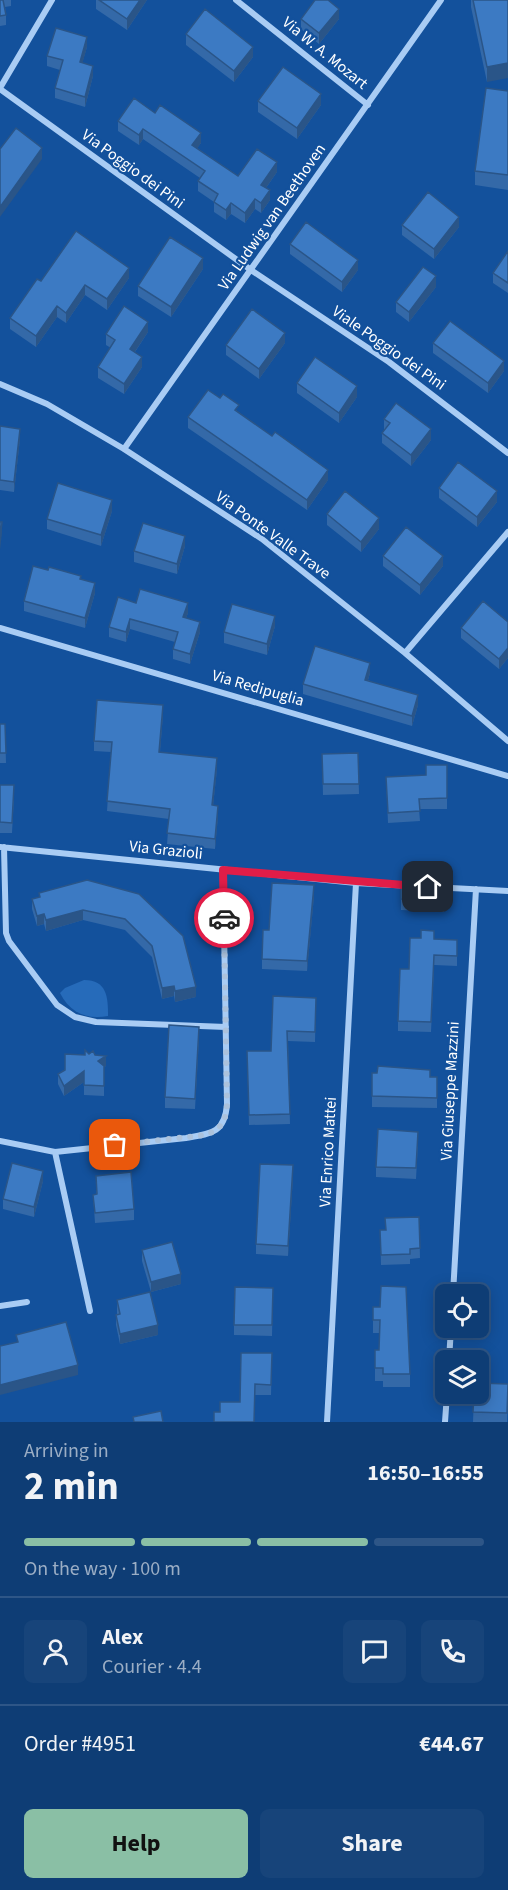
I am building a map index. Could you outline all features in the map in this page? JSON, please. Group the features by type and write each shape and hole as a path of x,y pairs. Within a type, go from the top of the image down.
{"street":[{"path":"0,89 52,0"},
{"name":"Via W. A. Mozart","path":"236,0 368,105"},
{"name":"Via Ludwig van Beethoven","path":"124,449 441,0"},
{"name":"Via Poggio dei Pini","path":"0,89 251,270"},
{"name":"Viale Poggio dei Pini","path":"251,270 389,362 508,453"},
{"name":"Via Ponte Valle Trave","path":"0,384 47,404 124,449 262,539 405,653 508,741"},
{"path":"405,653 508,532"},
{"name":"Via Redipuglia","path":"0,628 508,776"},
{"path":"2,847 6,933 9,941 57,1005 75,1017 89,1022 226,1027"},
{"name":"Via Grazioli","path":"2,847 356,883 508,891"},
{"path":"0,1141 55,1152 186,1138 205,1135 221,1127 226,1115 227,1104 223,870"},
{"name":"Via Enrico Mattei","path":"327,1422 356,883"},
{"name":"Via Giuseppe Mazzini","path":"454,1284 476,889"},
{"path":"55,1152 90,1311"},
{"path":"0,1306 27,1302"},
{"path":"445,1422 446,1404"}],"shaded area":[{"path":"84,980 102,986 106,996 108,1016 93,1017 80,1014 64,1000 60,993 65,988"}],"building":[{"path":"0,0 3,0 6,15 0,16"},
{"path":"99,0 140,0 127,19"},
{"path":"315,0 328,0 339,9 319,33 301,19"},
{"path":"473,0 508,0 508,63 487,67"},
{"path":"205,9 253,47 234,71 186,34"},
{"path":"56,28 87,37 80,62 93,66 85,97 55,88 63,60 47,56"},
{"path":"283,67 321,94 297,128 258,101"},
{"path":"486,88 508,91 508,175 475,171"},
{"path":"134,98 155,113 160,105 201,133 192,145 238,176 257,149 277,162 261,185 270,190 261,203 255,199 245,213 231,203 226,210 214,202 218,194 198,181 205,171 143,129 139,135 118,121"},
{"path":"16,128 42,148 0,207 0,149"},
{"path":"428,192 459,217 434,249 402,225"},
{"path":"306,222 358,260 342,282 290,244"},
{"path":"76,231 129,268 107,299 85,285 66,313 57,306 36,336 10,318 37,279 41,281"},
{"path":"170,237 203,258 171,307 138,286"},
{"path":"508,251 508,283 493,273"},
{"path":"423,267 436,276 409,312 396,302"},
{"path":"124,306 148,322 130,349 142,357 124,384 98,367 115,340 106,334"},
{"path":"252,309 285,333 259,369 226,345"},
{"path":"450,321 504,361 488,383 433,343"},
{"path":"315,357 357,386 339,413 297,383"},
{"path":"208,390 220,398 223,394 239,405 235,410 272,436 275,432 328,470 307,500 188,417"},
{"path":"396,403 431,429 411,455 382,433 390,423 384,419"},
{"path":"0,426 20,429 14,482 0,480"},
{"path":"458,462 497,491 477,517 439,488"},
{"path":"58,483 112,500 101,535 47,519"},
{"path":"345,491 379,518 361,542 327,514"},
{"path":"143,523 185,536 177,564 134,551"},
{"path":"406,527 443,556 420,585 383,556"},
{"path":"33,566 48,570 49,567 81,576 80,579 95,583 85,618 24,601"},
{"path":"140,589 188,603 183,617 200,622 190,654 173,649 178,632 130,619 126,632 109,627 118,597 136,603"},
{"path":"483,601 508,622 508,648 499,659 461,628"},
{"path":"232,604 275,616 267,644 224,632"},
{"path":"315,646 370,663 365,680 418,695 412,716 303,684"},
{"path":"97,700 163,705 159,752 217,758 212,805 218,806 215,839 167,833 170,809 107,801 112,742 94,741"},
{"path":"0,724 5,724 6,753 0,753"},
{"path":"358,753 359,784 323,784 322,754"},
{"path":"426,765 447,765 447,798 419,799 420,811 388,813 386,777 426,775"},
{"path":"0,785 14,785 12,823 0,822"},
{"path":"87,880 139,894 183,936 196,987 175,991 174,986 162,988 152,946 125,919 83,910 46,920 44,914 37,916 32,899 40,897 39,893"},
{"path":"272,883 314,885 307,961 262,959 263,930 269,930"},
{"path":"401,886 444,888 444,902 401,899"},
{"path":"421,930 434,931 434,939 457,940 457,956 434,955 431,1022 398,1021 400,969 409,969 410,938 421,938"},
{"path":"273,996 316,998 315,1032 287,1031 290,1114 249,1115 247,1051 271,1051"},
{"path":"169,1025 199,1027 195,1099 165,1097"},
{"path":"85,1050 89,1054 93,1051 95,1055 106,1056 98,1061 104,1066 104,1086 84,1085 84,1071 64,1086 58,1074 65,1070 65,1054 85,1055"},
{"path":"378,1066 430,1070 430,1077 437,1077 437,1098 372,1096 372,1073 377,1073"},
{"path":"378,1129 418,1132 416,1168 376,1167"},
{"path":"12,1163 43,1171 34,1207 3,1199"},
{"path":"260,1164 293,1165 288,1246 256,1244"},
{"path":"131,1172 134,1209 95,1213 93,1195 97,1194 96,1176"},
{"path":"419,1217 420,1248 410,1249 410,1254 381,1255 380,1230 386,1230 385,1218"},
{"path":"172,1242 181,1274 151,1282 142,1250"},
{"path":"381,1286 406,1287 410,1374 383,1374 383,1368 375,1368 375,1350 379,1350 380,1320 373,1320 373,1307 380,1307"},
{"path":"235,1287 273,1288 272,1325 234,1325"},
{"path":"150,1292 158,1325 120,1334 116,1315 120,1314 117,1300"},
{"path":"66,1322 78,1365 0,1385 0,1346 18,1342 16,1335"},
{"path":"241,1353 272,1353 271,1385 255,1384 254,1422 214,1422 214,1412 220,1412 220,1402 240,1402"},
{"path":"489,1383 508,1384 507,1413 473,1412 473,1404 489,1404"},
{"path":"161,1411 163,1422 134,1422 133,1417"}],"way so far":[{"path":"115,1145 205,1135 221,1127 224,1122 227,1104 224,918"}],"route":[{"path":"224,918 223,870 356,883 428,887"}]}
